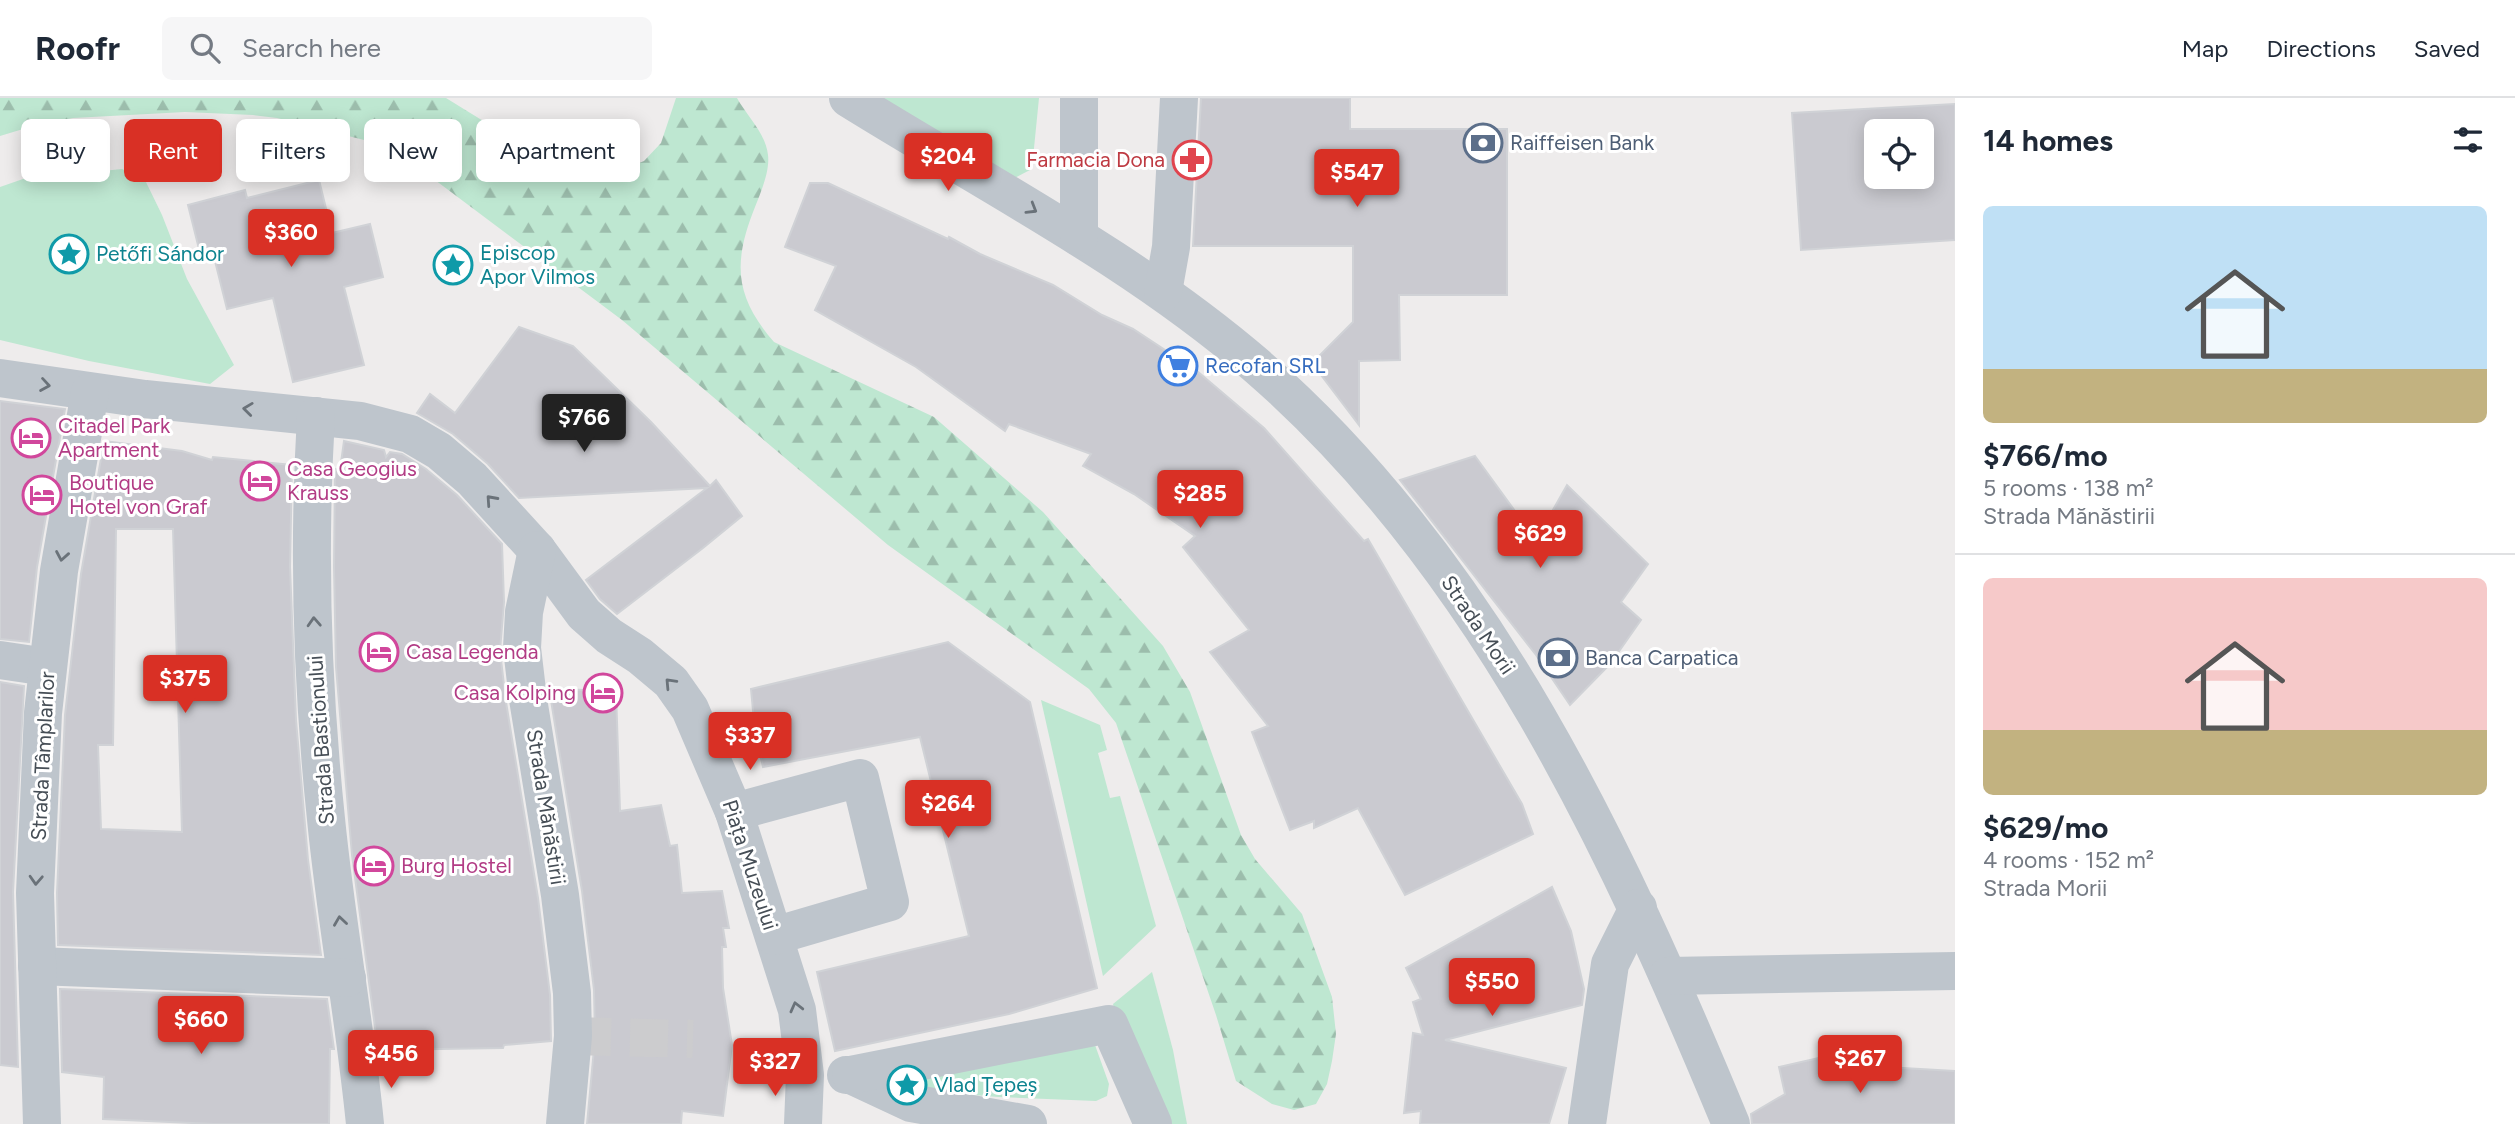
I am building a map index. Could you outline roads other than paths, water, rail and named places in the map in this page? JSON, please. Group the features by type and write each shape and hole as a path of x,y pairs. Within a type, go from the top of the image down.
{"street":[{"name":"Strada Morii","path":"848,98 1079,237 1163,292 1221,336 1293,399 1340,446 1421,543 1488,635 1542,724 1638,908 1731,1124"},
{"path":"1079,98 1079,237"},
{"path":"1163,292 1171,247 1179,98"},
{"path":"0,378 90,392 360,421 394,428 439,451 472,479 537,550"},
{"name":"Strada Tâmplarilor","path":"42,1124 35,893 47,667 90,392"},
{"name":"Strada Bastionului","path":"316,416 311,508 317,691 326,821 365,1124"},
{"name":"Piața Muzeului","path":"537,550 584,614 671,682 691,709 734,811 797,1010 805,1074 803,1124"},
{"name":"Strada Mănăstirii","path":"537,550 524,612 522,648 560,895 572,993 573,1047 565,1124"},
{"path":"0,660 47,667"},
{"path":"734,811 860,778 890,902 774,936"},
{"path":"1587,1124 1610,964 1638,908"},
{"path":"37,966 347,978"},
{"path":"1668,976 1955,971"},
{"path":"805,1074 851,1075 1109,1024 1153,1124"},
{"path":"851,1075 911,1103 1028,1124"}],"tunnel":[{"path":"573,1036 693,1039"}],"place":[{"name":"Raiffeisen Bank","path":"1483,143"},
{"name":"Farmacia Dona","path":"1192,160"},
{"name":"Petőfi Sándor","path":"69,254"},
{"name":"Episcop Apor Vilmos","path":"453,265"},
{"name":"Recofan SRL","path":"1178,366"},
{"name":"Citadel Park Apartment","path":"31,438"},
{"name":"Casa Geogius Krauss","path":"260,481"},
{"name":"Boutique Hotel von Graf","path":"42,495"},
{"name":"Casa Legenda","path":"379,652"},
{"name":"Banca Carpatica","path":"1558,658"},
{"name":"Casa Kolping","path":"603,693"},
{"name":"Burg Hostel","path":"374,866"},
{"name":"Vlad Țepeș","path":"907,1085"}]}
